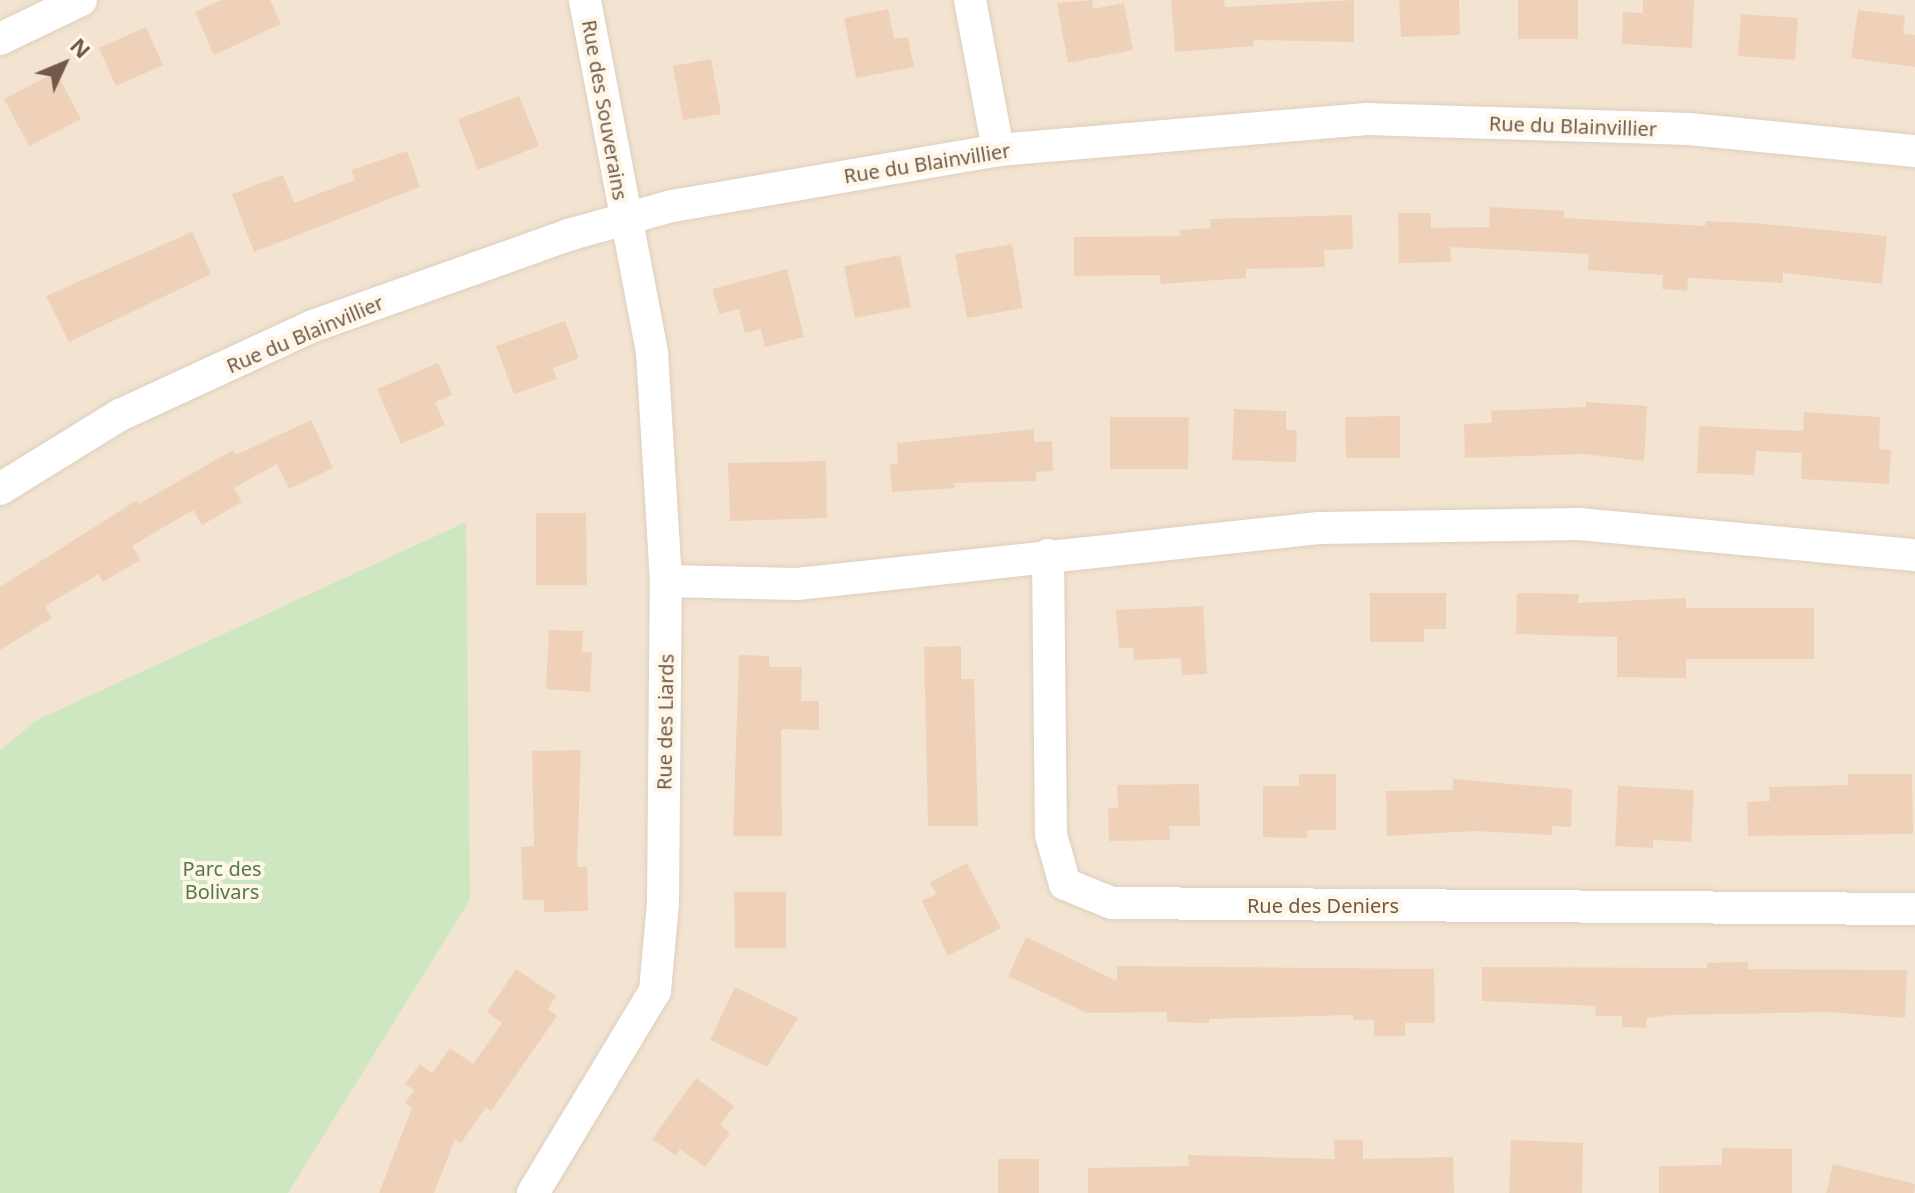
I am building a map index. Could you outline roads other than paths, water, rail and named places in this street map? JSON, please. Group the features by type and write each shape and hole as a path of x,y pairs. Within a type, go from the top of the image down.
{"street":[{"path":"0,39 81,0"},
{"name":"Rue des Souverains","path":"585,0 625,219"},
{"path":"970,0 998,150"},
{"name":"Rue du Blainvillier","path":"0,489 120,415 313,326 625,219 998,150 1367,119 1689,129 1915,151"},
{"name":"Rue des Liards","path":"533,1193 655,991 663,903 666,581 652,352 625,219"},
{"path":"666,581 797,584 1319,528 1579,524 1915,555"},
{"name":"Rue des Deniers","path":"1048,555 1051,835 1065,884 1112,903 1915,909"}],"park label":[{"name":"Parc des Bolivars","path":"222,880"}]}
